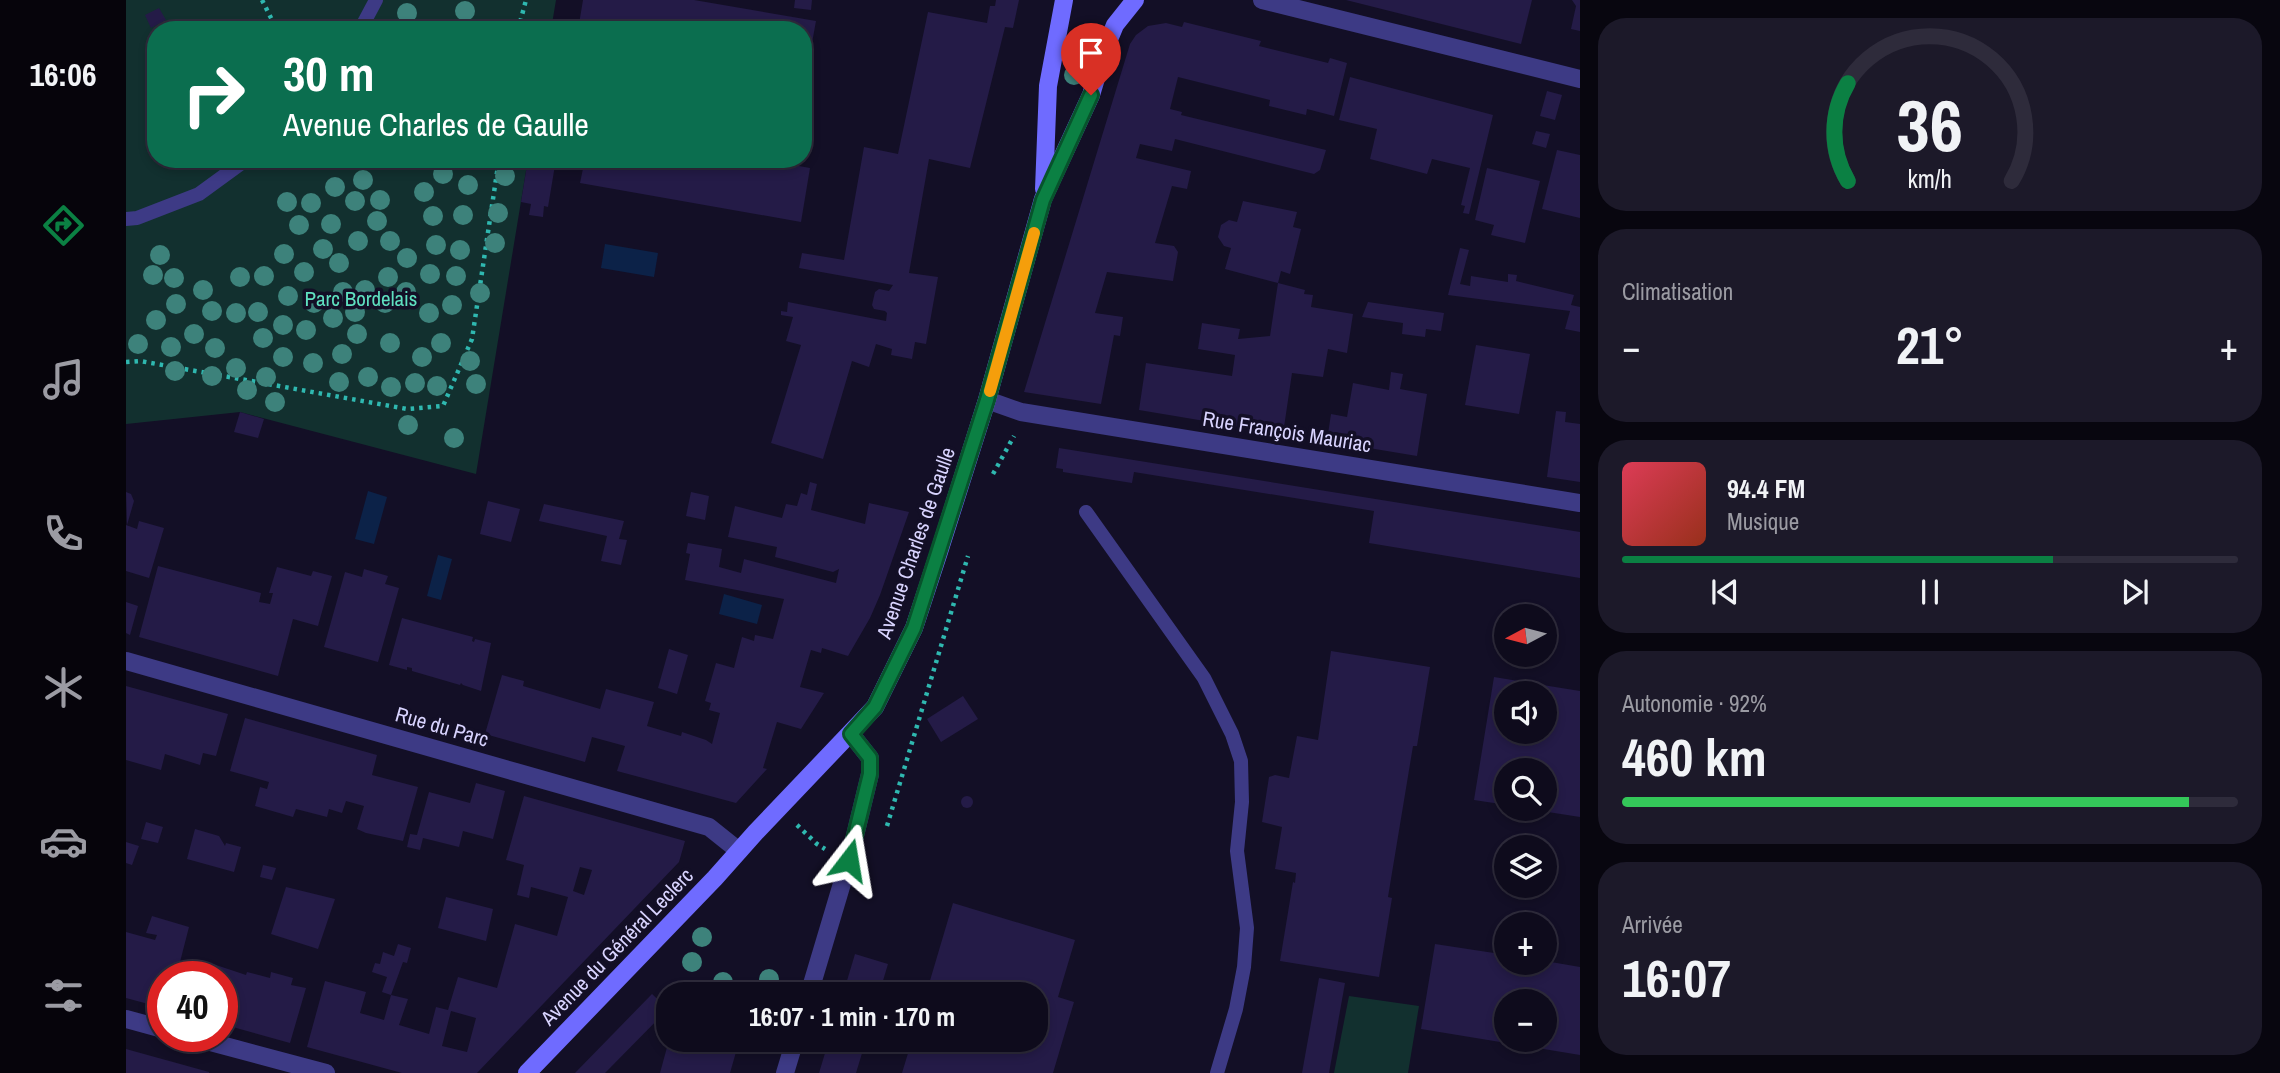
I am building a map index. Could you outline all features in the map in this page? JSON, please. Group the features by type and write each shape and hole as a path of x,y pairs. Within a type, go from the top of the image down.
{"main road":[{"name":"Avenue Charles de Gaulle","path":"1043,200 1048,86 1064,0"},
{"name":"Avenue Charles de Gaulle","path":"739,851 875,707 914,628 987,400 1043,200 1091,95 1115,25 1135,0"},
{"name":"Avenue du Général Leclerc","path":"527,1073 739,851"}],"street":[{"path":"1262,0 1580,79"},
{"name":"Rue François Mauriac","path":"987,400 1021,412 1580,503"},
{"name":"Rue du Parc","path":"126,661 709,827 739,851"},
{"path":"812,982 849,860 870,774 870,758 851,734"},
{"path":"126,1019 147,1025"},
{"path":"238,1049 326,1073"},
{"path":"785,1073 791,1052"}],"lane":[{"path":"365,21 376,0"},
{"path":"126,219 137,218 199,194 235,168"},
{"path":"1086,512 1204,678 1232,734 1241,761 1242,802 1237,851 1247,929 1244,967 1236,1009 1217,1073"}],"path":[{"path":"262,0 272,21"},
{"path":"520,21 526,0"},
{"path":"126,362 141,362 407,409 443,406 472,339 498,168"},
{"path":"992,475 1014,436 1021,412"},
{"path":"886,827 968,554"},
{"path":"782,805 797,825 817,844 849,860"}],"green space":[{"name":"Parc Bordelais","path":"126,0 556,0 552,21 147,21 147,168 527,168 476,474 240,412 126,424"},
{"path":"1349,996 1419,1006 1408,1073 1334,1073"}],"water":[{"path":"605,244 658,253 654,277 601,268"},
{"path":"368,491 387,497 374,544 355,539"},
{"path":"438,555 452,559 441,600 427,596"},
{"path":"724,594 762,605 757,624 719,614"}],"building":[{"path":"583,0 694,0 816,21 812,43 812,21 580,21"},
{"path":"795,0 812,0 811,10 794,8"},
{"path":"996,0 1019,0 1013,28 1005,27 970,168 929,159 909,273 938,277 926,344 915,342 912,359 891,355 892,349 876,344 869,367 852,361 823,459 771,443 801,345 786,341 793,317 781,315 781,311 787,312 788,302 886,321 887,313 874,309 872,305 875,292 879,289 889,291 893,285 799,268 802,253 844,260 864,147 898,154 928,12 987,23 990,6 995,6"},
{"path":"1346,0 1532,0 1521,44"},
{"path":"1572,0 1580,0 1580,31 1571,29 1576,6"},
{"path":"159,8 166,20 148,21 145,15"},
{"path":"1184,22 1261,41 1259,46 1328,63 1330,58 1347,63 1334,116 1307,109 1306,115 1269,106 1270,100 1178,77 1170,109 1182,112 1181,115 1326,150 1320,170 1314,174 1175,139 1172,151 1140,144 1136,158 1191,171 1187,189 1172,186 1155,243 1174,246 1178,252 1173,281 1107,272 1095,313 1123,317 1120,336 1114,335 1101,404 1024,392 1130,44 1136,35 1148,26 1166,23 1182,27"},
{"path":"1350,77 1493,115 1469,214 1463,213 1465,206 1461,205 1470,168 1432,159 1427,174 1370,159 1377,129 1339,120"},
{"path":"1547,91 1562,95 1555,120 1540,116"},
{"path":"1536,131 1550,134 1546,148 1532,144"},
{"path":"1557,150 1580,155 1580,218 1542,209"},
{"path":"527,168 554,168 548,207 544,206 543,217 529,215 531,204 521,202"},
{"path":"583,168 810,168 801,222 580,183"},
{"path":"1487,168 1540,181 1525,243 1491,235 1494,225 1475,220"},
{"path":"1243,201 1297,212 1293,227 1301,229 1290,274 1281,271 1278,283 1225,269 1231,248 1224,246 1218,237 1221,225 1229,220 1237,222"},
{"path":"1460,248 1469,250 1460,284 1470,286 1471,276 1508,282 1508,274 1517,275 1516,281 1574,295 1571,305 1580,307 1580,332 1565,329 1570,311 1448,295"},
{"path":"1278,283 1305,290 1304,294 1313,295 1311,307 1353,314 1347,353 1328,349 1323,377 1292,373 1283,434 1139,410 1146,363 1232,376 1235,355 1198,349 1202,323 1240,329 1238,339 1270,336"},
{"path":"1368,302 1444,313 1441,331 1426,329 1425,337 1402,334 1403,323 1362,317"},
{"path":"1476,345 1530,354 1519,414 1465,405"},
{"path":"1391,372 1403,374 1400,389 1427,394 1417,456 1327,441 1331,414 1347,417 1353,383 1389,390"},
{"path":"1556,411 1566,412 1565,422 1580,424 1580,482 1547,477"},
{"path":"240,412 264,419 258,438 234,432"},
{"path":"1059,448 1580,532 1580,578 1369,543 1374,511 1134,472 1132,483 1063,472 1063,469 1056,468"},
{"path":"810,482 817,484 811,510 865,524 869,503 909,512 880,595 848,656 822,648 821,653 811,650 800,687 824,693 801,729 777,722 763,768 767,769 736,803 617,771 625,746 592,737 585,762 485,734 502,675 524,681 523,686 600,709 606,689 654,702 647,726 681,736 682,732 712,744 720,713 709,710 711,703 705,701 716,663 734,668 742,637 754,641 755,635 773,639 784,599 685,580 690,554 686,553 688,543 722,549 719,567 741,573 744,559 836,583 839,569 833,572 775,557 777,547 728,537 735,506 782,518 786,504 797,506 801,493 807,495"},
{"path":"126,492 131,494 134,501 127,525"},
{"path":"691,492 709,496 705,520 686,516"},
{"path":"488,501 520,509 511,542 480,534"},
{"path":"544,504 624,521 619,539 627,540 621,565 601,561 607,536 539,521"},
{"path":"139,521 164,528 149,578 126,571 126,525 137,529"},
{"path":"158,566 261,593 259,602 270,604 273,593 269,593 277,567 311,576 313,571 332,576 318,626 293,619 278,676 139,637"},
{"path":"364,569 388,576 385,584 399,588 378,662 324,647 345,572 362,577"},
{"path":"126,602 138,606 130,635 126,633"},
{"path":"402,618 473,637 474,642 475,639 491,643 481,691 461,683 460,685 412,671 412,668 407,667 407,670 389,665"},
{"path":"669,649 688,655 677,694 658,688"},
{"path":"1331,651 1430,667 1417,746 1413,746 1388,897 1392,898 1379,977 1280,961 1296,873 1275,869 1282,827 1262,822 1269,777 1275,775 1289,778 1297,736 1318,740"},
{"path":"1494,677 1519,681 1494,681 1494,744 1557,744 1557,687 1580,691 1580,817 1557,813 1557,758 1494,758 1494,803 1474,800"},
{"path":"126,686 228,714 216,756 203,753 200,765 165,754 161,770 126,760"},
{"path":"963,696 978,719 941,742 927,719"},
{"path":"245,718 377,755 372,775 418,787 403,841 357,829 364,806 346,801 342,813 329,809 327,817 296,809 293,817 255,806 260,787 267,789 269,782 230,771"},
{"path":"476,783 505,791 493,839 463,831 459,847 423,838 420,850 407,847 410,834 417,835 429,792 470,803"},
{"path":"524,796 685,841 679,862 477,1073 402,1073 307,1047 325,981 366,992 360,1013 384,1020 391,995 408,999 399,1025 429,1034 436,1007 448,1010 458,977 497,988 515,924 557,936 568,897 531,887 529,898 517,895 524,865 506,860","holes":["580,867 592,870 584,895 573,891","451,1011 476,1018 467,1052 442,1046"]},
{"path":"967,796 973,802 967,808 961,802"},
{"path":"146,822 163,827 158,843 141,839"},
{"path":"195,829 219,836 225,846 226,843 241,847 234,872 187,859"},
{"path":"126,842 139,846 132,865 126,863"},
{"path":"263,865 276,868 272,880 260,877"},
{"path":"286,887 335,899 318,949 271,934"},
{"path":"446,897 493,909 486,941 438,928"},
{"path":"953,903 1075,940 1058,997 1074,1002 1053,1073 902,1073 908,1052 1048,1052 1048,982 930,982"},
{"path":"152,916 189,927 180,961 147,961 147,1004 126,998 126,932 155,940 157,935 146,933"},
{"path":"398,944 411,948 407,963 403,962 391,995 382,992 387,977 372,972 375,963 380,964 383,952 394,956"},
{"path":"1435,944 1494,953 1494,975 1557,975 1557,963 1580,967 1580,1055 1557,1051 1557,989 1494,989 1494,1041 1421,1029"},
{"path":"855,954 888,964 883,982 847,982"},
{"path":"238,972 270,978 271,972 293,978 291,985 306,988 290,1043 238,1028"},
{"path":"1319,978 1345,983 1329,1073 1302,1073"},
{"path":"652,994 656,998 656,1021 605,1073 575,1073"},
{"path":"126,1049 209,1072 209,1073 126,1073"},
{"path":"666,1052 736,1052 730,1073 660,1073"},
{"path":"825,1052 862,1052 856,1073 819,1073"}],"slow traffic":[{"path":"990,391 1034,233"}],"route":[{"path":"849,860 870,774 870,758 851,734 875,707 914,628 987,400 1043,200 1091,95"}]}
